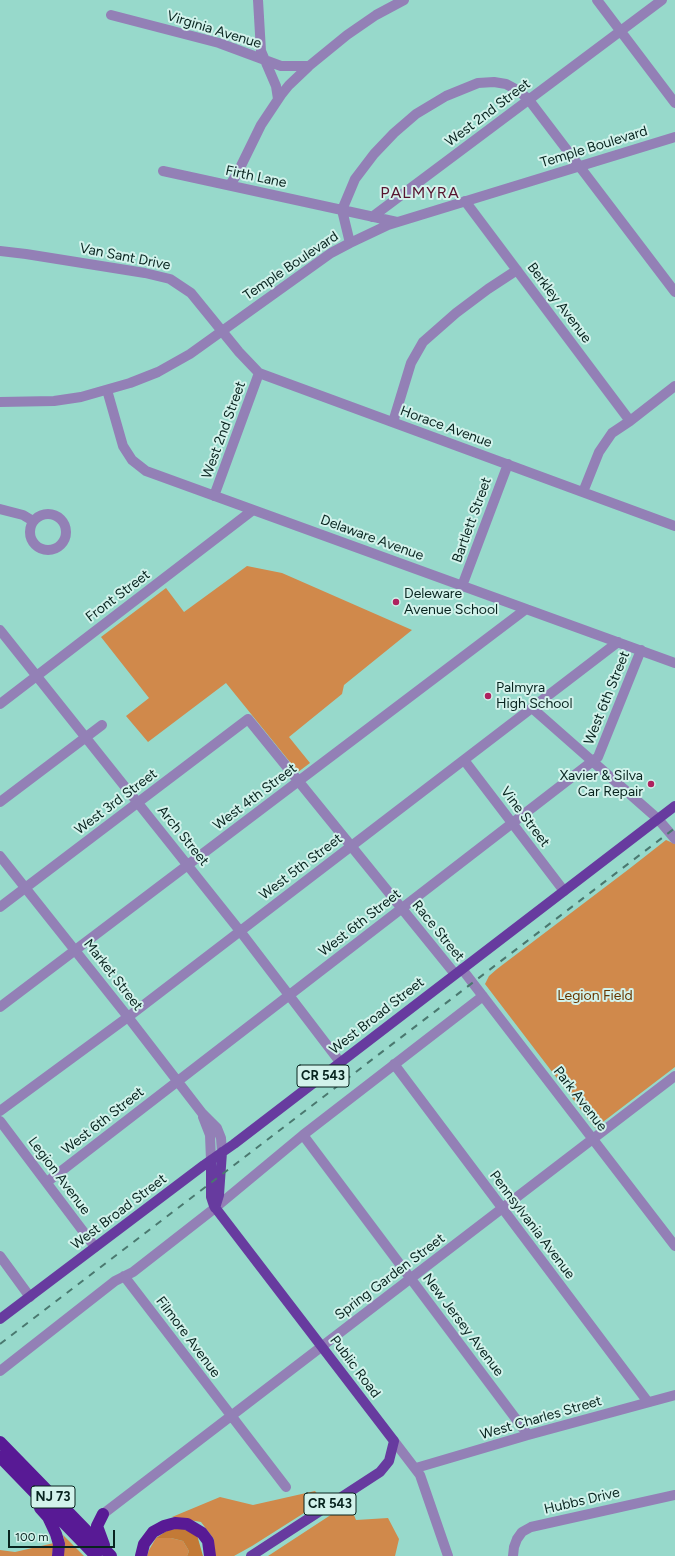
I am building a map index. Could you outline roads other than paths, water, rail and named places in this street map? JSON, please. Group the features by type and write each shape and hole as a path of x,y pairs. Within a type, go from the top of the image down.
{"highway":[{"name":"NJ 73","path":"0,1442 76,1521 105,1555"},
{"name":"NJ 73","path":"0,1457 11,1469 105,1555"},
{"path":"11,1469 51,1523 59,1544 58,1556"},
{"path":"76,1521 103,1514"},
{"path":"103,1514 97,1524 97,1529 105,1555"},
{"path":"141,1556 144,1544 153,1532 164,1526 175,1523 187,1524 202,1533 208,1541 210,1556"}],"main road":[{"name":"West Broad Street","path":"0,1320 675,806"},
{"path":"215,1208 219,1195 222,1152"},
{"name":"Public Road","path":"211,1160 211,1197 215,1208 394,1441"},
{"name":"CR 543","path":"251,1556 380,1472 386,1467 391,1457 394,1441"}],"street":[{"path":"258,0 260,46 264,60 276,86 278,99"},
{"path":"230,185 261,125 289,85 309,66 352,32 404,0"},
{"path":"597,0 675,103"},
{"name":"West 2nd Street","path":"372,217 662,0"},
{"name":"Virginia Avenue","path":"110,15 219,43 284,67 309,66"},
{"path":"350,243 342,210 355,180 374,154 394,133 416,114 446,96 478,83 494,82 506,84 519,91 529,100 675,292"},
{"name":"Temple Boulevard","path":"0,402 54,401 107,390 130,383 158,372 190,354 303,273 350,243 397,222 675,137"},
{"name":"Firth Lane","path":"163,171 397,222"},
{"name":"Berkley Avenue","path":"465,201 630,421"},
{"name":"Van Sant Drive","path":"0,251 145,273 170,279 191,293 222,331"},
{"path":"393,422 411,363 423,342 456,313 517,270"},
{"name":"Horace Avenue","path":"222,331 246,361 259,373 675,526"},
{"name":"West 2nd Street","path":"214,496 259,373"},
{"path":"583,492 601,447 612,433 675,386"},
{"name":"Delaware Avenue","path":"107,390 119,436 126,451 132,460 146,470 675,663"},
{"name":"Bartlett Street","path":"462,586 508,464"},
{"path":"0,509 23,514 33,521"},
{"name":"Front Street","path":"0,704 253,510"},
{"name":"West 4th Street","path":"0,1007 526,609"},
{"name":"Arch Street","path":"0,630 240,931 340,1062"},
{"name":"West 5th Street","path":"0,1111 128,1017 618,642"},
{"name":"West 6th Street","path":"47,1182 598,757 641,650"},
{"path":"532,708 658,819 672,836"},
{"name":"Race Street","path":"248,719 402,909 458,972"},
{"name":"West 3rd Street","path":"0,908 248,719"},
{"path":"0,802 102,725"},
{"name":"Vine Street","path":"464,760 564,891"},
{"name":"Market Street","path":"0,856 202,1113 217,1128 222,1142 222,1152"},
{"name":"Park Avenue","path":"458,972 483,996 675,1246"},
{"path":"0,1371 115,1281 133,1272 215,1208 303,1135 483,996"},
{"name":"Pennsylvania Avenue","path":"394,1064 648,1402"},
{"name":"Spring Garden Street","path":"103,1514 675,1076"},
{"name":"Market Street","path":"202,1113 210,1135 211,1160"},
{"name":"Legion Avenue","path":"0,1122 96,1247"},
{"name":"New Jersey Avenue","path":"303,1135 528,1435"},
{"path":"0,1256 30,1297"},
{"name":"Filmore Avenue","path":"124,1276 286,1487"},
{"name":"West Charles Street","path":"416,1468 528,1435 675,1395"},
{"name":"Public Road","path":"394,1441 416,1468 448,1556"},
{"name":"Hubbs Drive","path":"513,1556 516,1539 522,1532 531,1527 675,1495"}],"railway":[{"path":"0,1344 675,828"}],"place":[{"name":"Deleware Avenue School","path":"396,602"},
{"name":"Palmyra High School","path":"488,696"},
{"name":"Xavier & Silva Car Repair","path":"651,784"}],"district":[{"name":"PALMYRA","path":"420,193"}],"park label":[{"name":"Legion Field","path":"595,996"}]}
